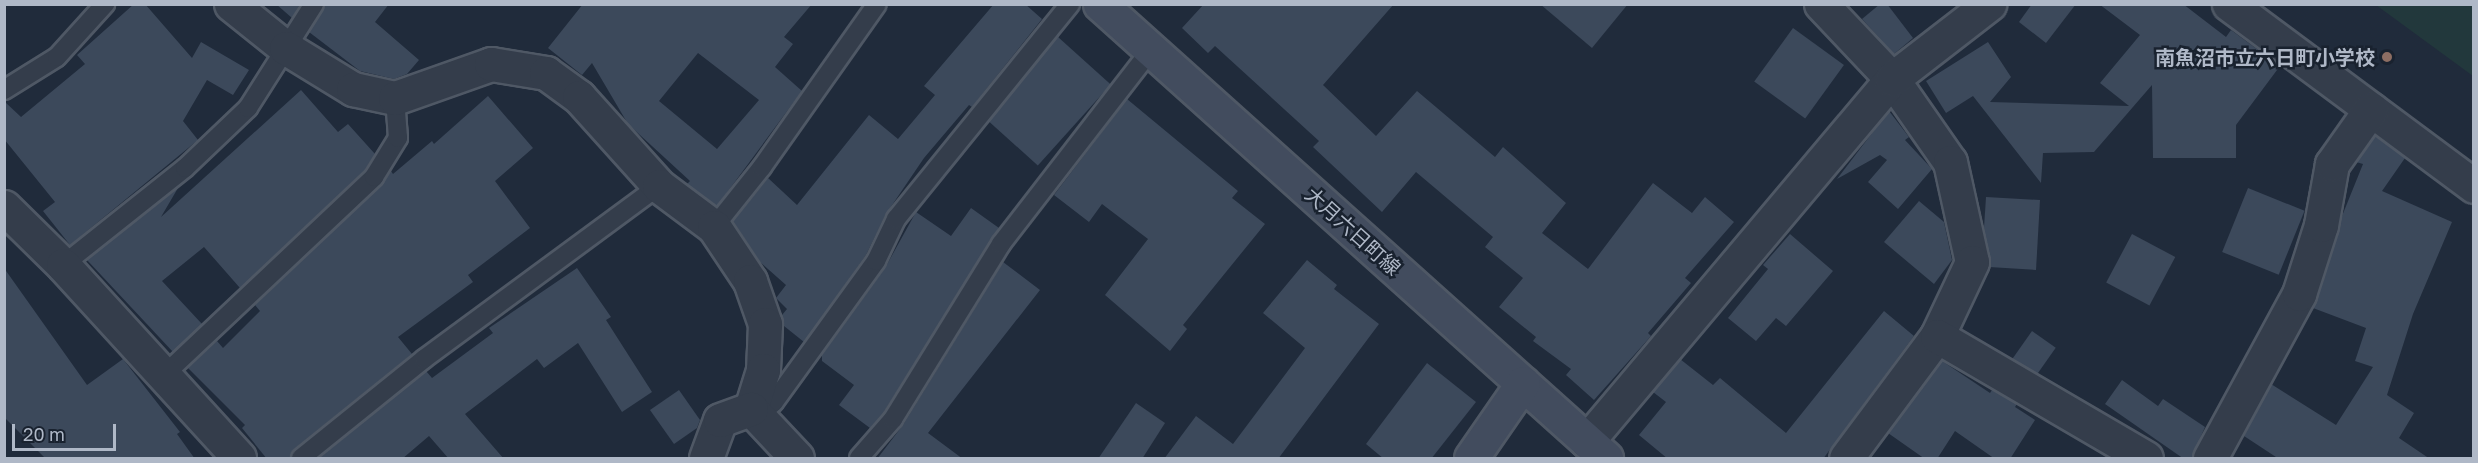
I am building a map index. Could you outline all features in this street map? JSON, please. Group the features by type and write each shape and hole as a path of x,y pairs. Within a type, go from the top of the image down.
{"main road":[{"name":"大月六日町線","path":"1100,4 1596,450"},
{"path":"1471,459 1523,383"}],"street":[{"path":"231,4 286,48 353,89 395,98 491,64 546,73 579,98 658,186 714,227 750,282 765,324 763,370 754,413"},
{"path":"1821,4 1892,78 1950,162 1972,262 1937,336 1846,459"},
{"path":"1596,450 1892,78 1989,4"},
{"path":"2229,4 2474,186"},
{"path":"2210,459 2299,294 2321,225 2332,164 2371,109"},
{"path":"4,207 63,265 238,459"},
{"path":"1937,336 2146,459"},
{"path":"706,459 720,420 754,413"},
{"path":"754,413 797,459"}],"lane":[{"path":"4,90 57,57 105,4"},
{"path":"63,265 185,168 248,108 314,4"},
{"path":"714,227 762,166 877,4"},
{"path":"754,413 774,402 876,261 896,219 1070,4"},
{"path":"859,459 893,418 1001,244 1151,50"},
{"path":"164,376 374,177 398,138 395,98"},
{"path":"301,459 424,359 658,186"}],"green space":[{"path":"2376,5 2473,5 2473,76"}],"building":[{"path":"134,4 145,4 192,58 201,42 249,70 233,95 207,80 183,121 198,140 70,245 43,211 55,202 4,139 4,101 21,117 85,64 77,55"},
{"path":"276,4 300,4 292,18"},
{"path":"325,4 389,4 375,22 419,60 407,74 394,79 360,71 309,32"},
{"path":"583,4 812,4 784,37 793,44 775,67 802,91 717,206 687,184 690,181 628,124 592,63 582,75 548,48","holes":["698,53 759,100 717,149 659,101"]},
{"path":"994,4 1025,4 1042,19 972,107 969,105 924,158 886,214 866,255 804,342 784,326 782,315 787,309 776,298 786,285 760,262 733,221 768,178 797,205 869,115 898,139 935,95 924,86"},
{"path":"1204,4 1394,4 1323,85 1376,136 1417,91 1495,157 1503,147 1566,203 1542,233 1588,269 1653,183 1692,213 1705,197 1734,222 1685,278 1691,283 1648,333 1651,336 1594,400 1566,375 1571,369 1533,341 1536,337 1499,307 1523,278 1485,247 1493,237 1416,172 1382,212 1313,147 1319,141 1215,46 1208,53 1182,28"},
{"path":"1540,4 1628,4 1592,48"},
{"path":"1880,4 1887,4 1913,38 1894,54 1862,19"},
{"path":"2032,4 2076,4 2046,43 2019,22"},
{"path":"2099,4 2183,4 2226,37 2231,30 2280,66 2236,125 2236,158 2153,158 2152,85 2094,152 2043,153 2041,183 1973,96 1946,113 1926,81 1988,42 2011,77 1990,102 2129,106 2100,83 2140,35"},
{"path":"1793,28 1844,65 1805,118 1754,81"},
{"path":"1058,37 1111,85 1038,166 985,118"},
{"path":"301,90 338,132 348,124 375,154 365,170 240,288 204,247 162,281 202,324 173,352 87,260 178,188 161,217"},
{"path":"488,96 533,148 495,181 530,228 468,275 473,282 398,337 412,354 294,449 290,459 267,459 242,428 245,425 188,368 217,341 223,348 260,311 255,305 382,185 391,171 393,174 432,141 434,144"},
{"path":"1127,99 1238,191 1232,198 1265,224 1183,325 1187,329 1170,351 1105,295 1148,239 1102,204 1089,222 1054,195"},
{"path":"1889,111 1909,137 1905,140 1932,169 1898,209 1868,182 1887,160 1880,155 1837,179"},
{"path":"2375,136 2405,158 2382,191 2452,222 2413,314 2387,395 2414,413 2399,438 2430,459 2279,459 2244,436 2271,384 2336,425 2373,367 2355,361 2366,328 2313,308 2342,216 2363,164 2356,162"},
{"path":"2248,188 2305,211 2279,275 2222,252"},
{"path":"1986,197 2040,200 2036,270 1989,267 1984,228"},
{"path":"1919,201 1944,222 1952,260 1934,284 1884,242"},
{"path":"971,208 999,228 884,412 870,428 839,405 854,385 822,361 822,355 885,268 916,212 951,236"},
{"path":"1790,234 1833,271 1786,326 1776,318 1756,341 1728,318 1768,269 1763,265"},
{"path":"2132,234 2175,257 2149,306 2106,283"},
{"path":"1307,260 1337,285 1334,289 1379,324 1278,459 1164,459 1196,416 1233,444 1305,348 1263,313"},
{"path":"1003,262 1040,290 928,433 963,459 877,459 903,425"},
{"path":"4,268 87,385 123,359 180,432 177,434 195,459 46,459 4,417"},
{"path":"577,268 611,317 606,320 652,392 622,412 578,343 544,368 537,359 465,414 504,459 449,459 429,436 402,459 318,459 426,371 432,378 493,333 489,328"},
{"path":"1884,311 1914,336 1823,459 1668,459 1639,435 1666,402 1653,392 1680,359 1713,385 1720,378 1786,433"},
{"path":"2032,331 2056,348 2036,375 2012,359"},
{"path":"1942,361 1990,393 1992,390 2017,404 2015,407 2035,420 2010,459 1995,459 1955,431 1937,459 1925,459 1888,433"},
{"path":"1427,363 1476,402 1431,459 1384,459 1366,444"},
{"path":"2122,380 2158,406 2163,399 2205,427 2191,459 2184,459 2105,404"},
{"path":"679,390 700,420 697,428 674,444 650,410"},
{"path":"1136,403 1165,423 1142,459 1098,459"}],"place":[{"name":"南魚沼市立六日町小学校","path":"2387,57"}]}
